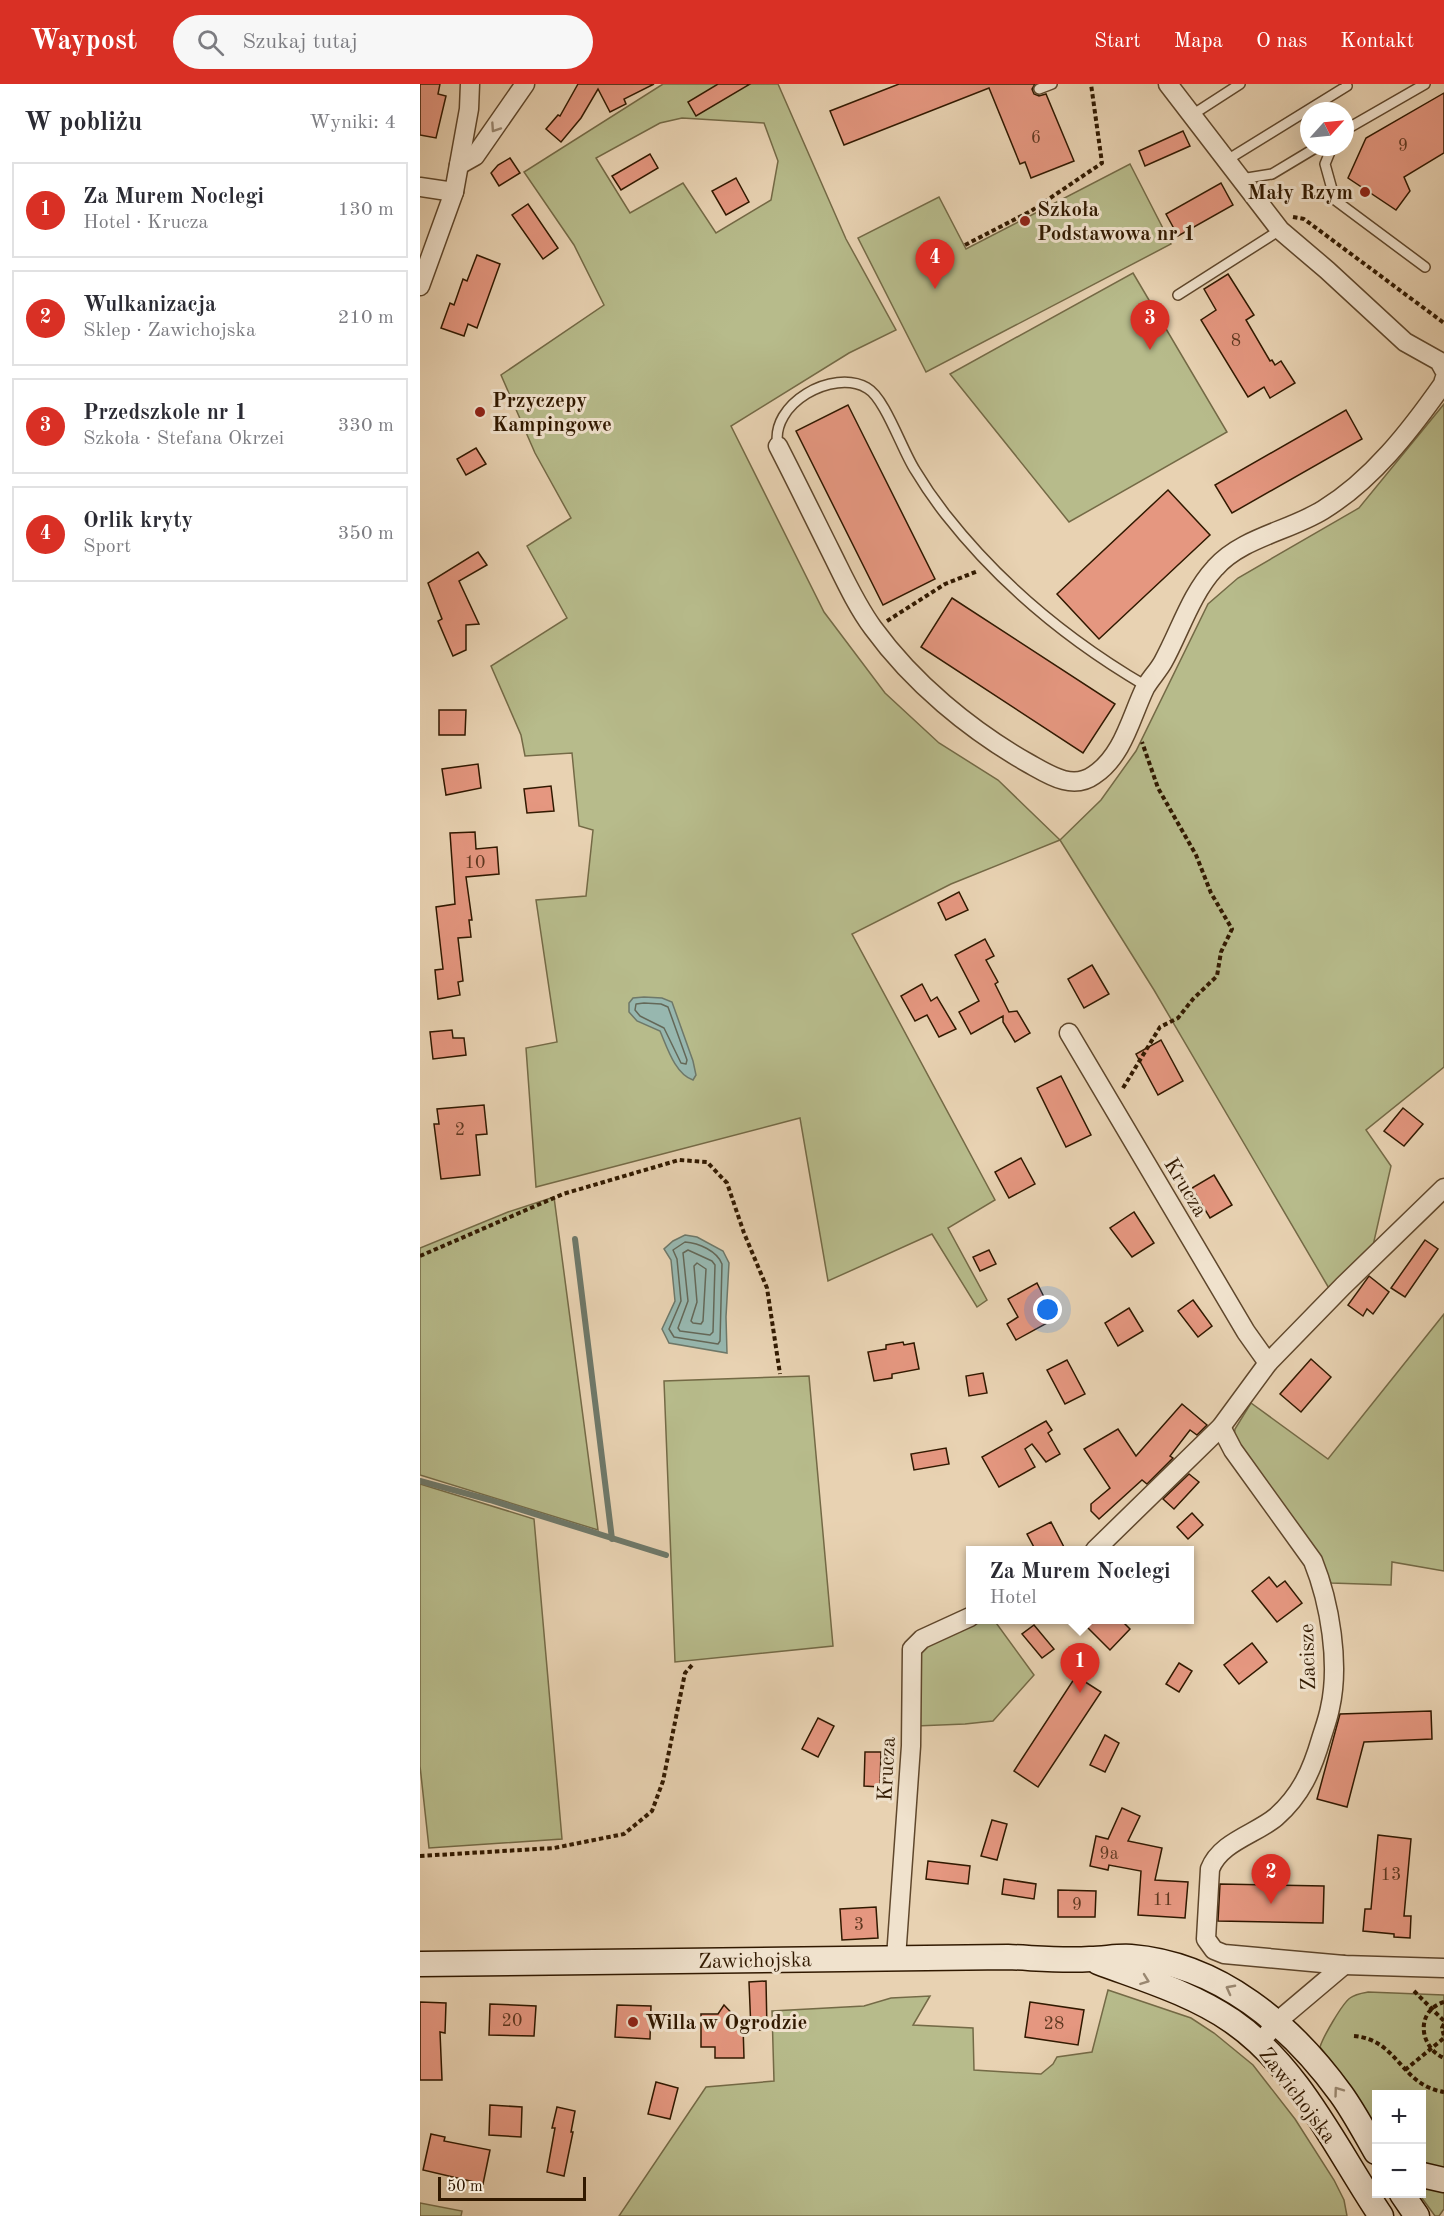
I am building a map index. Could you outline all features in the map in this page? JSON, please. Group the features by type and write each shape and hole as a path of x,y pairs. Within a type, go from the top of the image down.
{"street":[{"path":"420,286 454,192 469,109 470,84"},
{"path":"459,165 475,156 525,84"},
{"path":"1168,84 1275,224 1405,342 1439,362 1444,370"},
{"path":"420,187 454,192"},
{"path":"778,446 856,602 874,629 908,668 948,707 1011,753 1058,779 1082,782 1095,775 1108,762 1126,733 1146,686 1161,665 1198,591 1225,556 1299,524 1324,510 1348,492 1396,445 1421,415 1444,380"},
{"name":"Krucza","path":"1069,1033 1246,1332 1268,1363"},
{"path":"1100,1546 1221,1426 1268,1363 1444,1188"},
{"name":"Zacisze","path":"1221,1426 1233,1450 1313,1561 1321,1580 1327,1608 1334,1680 1330,1708 1312,1769 1304,1785 1278,1815 1225,1849 1212,1863 1206,1939 1214,1950 1224,1954 1344,1965"},
{"name":"Krucza","path":"896,1958 910,1746 912,1649 922,1639 966,1619"},
{"name":"Zawichojska","path":"420,1964 1132,1957 1183,1968 1240,1994 1277,2023 1308,2053 1343,2096 1373,2144"},
{"name":"Zawichojska","path":"1090,1959 1202,2003 1231,2021 1259,2043 1282,2067 1302,2094 1381,2216"},
{"path":"1259,2043 1277,2023 1344,1965 1444,1968"},
{"path":"1352,2170 1366,2216"},
{"path":"1426,2176 1444,2180"},
{"path":"1405,2198 1417,2216"}],"lane":[{"path":"1039,89 1052,84"},
{"path":"1192,115 1240,84"},
{"path":"1227,160 1347,86 1346,84"},
{"path":"1354,125 1425,84"},
{"path":"1241,179 1272,174 1302,156"},
{"path":"1328,156 1325,164 1335,200 1425,267"},
{"path":"1178,295 1275,224"},
{"path":"778,446 776,438 780,420 794,403 832,383 854,382 867,388 880,399 915,470 945,514 991,567 1025,601 1079,644 1146,686"}],"path":[{"path":"965,245 1031,212 1102,163 1091,84"},
{"path":"1275,224 1280,216 1304,219 1444,323"},
{"path":"874,629 945,584 991,567"},
{"path":"1111,1105 1130,1079 1160,1027 1178,1018 1192,999 1216,976 1221,951 1232,929 1211,893 1196,855 1158,788 1134,716"},
{"path":"420,1256 563,1194 679,1160 707,1162 727,1183 744,1233 768,1288 780,1374"},
{"path":"420,1856 554,1848 624,1834 652,1811 663,1781 685,1673 693,1664"},
{"path":"1404,2070 1444,2037 1442,2028 1444,2022 1414,1991"},
{"path":"1444,2002 1432,2009 1423,2028 1424,2038 1430,2049 1444,2058"},
{"path":"1354,2036 1368,2038 1383,2045 1404,2070 1428,2088 1444,2092"}],"green space":[{"path":"663,84 778,84 846,239 896,330 849,353 731,426 824,612 885,693 939,743 998,780 1060,840 951,884 852,934 995,1200 948,1228 987,1300 977,1307 932,1234 828,1281 800,1118 536,1187 526,1048 557,1042 536,900 586,896 593,830 579,826 572,753 525,756 521,735 491,666 567,618 527,546 571,518 535,453 501,375 604,305 574,245 524,172","holes":["682,118 764,123 778,161 771,200 716,233 683,183 630,213 596,158 660,123"]},
{"path":"1130,164 1171,244 926,372 858,238 939,197 966,249"},
{"path":"1133,273 1227,432 1069,522 950,374"},
{"path":"1444,404 1444,1067 1366,1130 1391,1166 1372,1250 1330,1290 1154,990 1060,840 1101,800 1136,751 1208,604 1238,578 1359,508"},
{"path":"554,1197 598,1530 420,1475 420,1248 508,1212"},
{"path":"1444,1314 1444,1571 1392,1562 1391,1585 1331,1583 1319,1556 1233,1443 1235,1429 1251,1403 1328,1459"},
{"path":"809,1376 833,1646 675,1662 664,1381"},
{"path":"420,1484 534,1519 562,1839 429,1848 420,1766"},
{"path":"971,1624 997,1624 1034,1675 993,1721 916,1726 918,1653 933,1639"},
{"path":"1108,1990 1191,2018 1214,2033 1253,2065 1295,2119 1334,2180 1344,2200 1347,2216 619,2216 706,2087 774,2081 772,2011 864,2006 891,1998 930,1996 913,2025 973,2028 974,2070 1041,2074 1053,2064 1057,2057 1092,2052"},
{"path":"1368,1992 1444,1995 1444,2172 1426,2167 1426,2090 1372,2090 1372,2121 1349,2084 1320,2047 1333,2021 1347,2001"},
{"path":"1426,2187 1444,2190 1444,2209 1439,2216 1435,2216 1422,2198 1426,2198"},
{"path":"420,2203 462,2211 461,2216 420,2216"}],"water":[{"path":"633,998 662,998 672,1002 693,1061 696,1075 693,1080 676,1066 660,1031 637,1021 629,1012 629,1003"},
{"path":"685,1235 697,1237 723,1251 729,1263 727,1353 669,1343 662,1329 675,1301 671,1260 664,1249"}],"building":[{"path":"420,84 440,84 438,94 446,96 436,138 420,135"},
{"path":"578,84 654,84 624,99 626,104 610,112 598,89 581,118 561,142 546,129 558,115 560,116"},
{"path":"718,84 750,84 696,116 688,102"},
{"path":"899,84 1035,84 1032,89 1034,94 1039,96 1046,94 1074,161 1031,178 1025,162 1020,164 989,88 844,145 830,111"},
{"name":"Mały Rzym","path":"1444,93 1444,153 1404,177 1410,191 1396,210 1348,178 1366,138"},
{"path":"1183,131 1190,146 1145,166 1139,151"},
{"path":"650,154 658,168 621,190 612,176"},
{"path":"510,158 520,173 499,186 491,173 498,165"},
{"path":"736,178 749,202 726,215 712,191"},
{"path":"1221,183 1233,205 1178,236 1166,214"},
{"path":"528,204 558,248 543,259 512,215"},
{"path":"477,255 500,264 477,328 468,324 464,336 441,328 450,303 454,305 463,279 467,281"},
{"path":"1228,274 1254,315 1246,320 1270,361 1272,360 1275,365 1281,361 1295,383 1270,398 1264,387 1248,397 1201,320 1216,310 1204,289"},
{"path":"848,405 935,579 883,605 796,431"},
{"path":"1346,410 1362,439 1232,513 1215,485"},
{"path":"476,448 486,464 466,475 457,459"},
{"path":"1168,490 1210,535 1099,639 1057,594"},
{"path":"478,552 487,565 459,581 479,624 466,625 466,650 453,656 438,621 442,619 428,583"},
{"path":"952,598 1115,704 1083,753 921,647"},
{"path":"439,710 466,710 465,735 439,735"},
{"path":"478,764 481,788 446,795 442,769"},
{"path":"551,786 554,811 527,813 524,789"},
{"path":"475,832 476,849 497,847 499,874 466,877 472,920 469,920 471,937 458,938 463,981 458,982 460,995 438,999 435,970 443,969 436,907 455,904 450,833"},
{"path":"959,892 968,910 946,920 938,903"},
{"path":"985,939 994,956 986,960 998,982 995,984 1009,1012 1017,1011 1030,1033 1015,1042 1003,1022 1003,1016 971,1034 959,1012 979,1001 955,955"},
{"path":"1092,965 1109,994 1084,1008 1068,979"},
{"path":"922,984 931,1001 937,997 956,1029 939,1037 927,1015 915,1021 901,996"},
{"path":"452,1030 453,1038 464,1038 466,1055 433,1059 430,1032"},
{"path":"1161,1040 1183,1081 1158,1095 1136,1054"},
{"path":"1061,1076 1091,1135 1066,1147 1037,1088"},
{"path":"484,1105 487,1134 476,1135 480,1175 441,1179 434,1124 439,1124 437,1109"},
{"path":"1403,1108 1423,1124 1404,1146 1384,1131"},
{"path":"1021,1158 1035,1184 1009,1198 995,1172"},
{"path":"1214,1175 1232,1205 1210,1218 1192,1188"},
{"path":"1134,1212 1154,1243 1132,1257 1110,1228"},
{"path":"1425,1240 1438,1249 1405,1297 1391,1288"},
{"path":"989,1250 996,1264 980,1271 973,1257"},
{"path":"1369,1276 1389,1292 1373,1314 1367,1309 1363,1316 1348,1305"},
{"path":"1037,1283 1046,1301 1039,1305 1049,1322 1016,1340 1007,1324 1018,1317 1008,1299"},
{"path":"1193,1300 1212,1326 1198,1337 1178,1311"},
{"path":"1129,1308 1143,1331 1118,1346 1105,1323"},
{"path":"903,1342 904,1345 914,1343 919,1369 892,1374 892,1378 874,1381 868,1352 886,1349 886,1345"},
{"path":"1311,1359 1331,1377 1301,1412 1280,1394"},
{"path":"1067,1360 1085,1394 1065,1404 1047,1370"},
{"path":"983,1373 987,1393 969,1396 966,1376"},
{"path":"1182,1404 1207,1425 1197,1435 1190,1430 1170,1456 1173,1458 1147,1484 1142,1480 1099,1519 1091,1511 1091,1504 1110,1488 1084,1449 1118,1429 1136,1456"},
{"path":"1046,1421 1052,1430 1048,1433 1060,1454 1046,1462 1032,1444 1025,1449 1035,1467 999,1487 982,1457"},
{"path":"946,1448 949,1464 914,1470 911,1454"},
{"path":"1189,1474 1199,1482 1174,1509 1163,1499"},
{"path":"1192,1513 1203,1525 1188,1539 1177,1527"},
{"path":"1051,1522 1063,1546 1033,1546 1027,1534"},
{"path":"1269,1577 1277,1587 1285,1581 1302,1603 1277,1622 1252,1591"},
{"path":"1084,1624 1125,1624 1130,1629 1110,1650"},
{"path":"1034,1625 1054,1649 1042,1658 1022,1634"},
{"path":"1252,1643 1267,1662 1239,1684 1224,1665"},
{"path":"1179,1663 1192,1671 1179,1692 1166,1684"},
{"path":"1076,1676 1101,1692 1038,1787 1014,1771"},
{"path":"1431,1711 1432,1739 1364,1742 1347,1807 1317,1799 1340,1714"},
{"path":"818,1718 834,1726 818,1757 802,1749"},
{"path":"1105,1735 1119,1743 1105,1772 1090,1765"},
{"path":"865,1752 881,1752 880,1787 864,1786"},
{"path":"1122,1808 1140,1816 1128,1841 1162,1848 1155,1880 1188,1882 1185,1918 1138,1915 1141,1871 1109,1865 1108,1870 1090,1866 1096,1836 1108,1839"},
{"path":"992,1820 1007,1824 997,1860 981,1856"},
{"path":"1378,1835 1411,1839 1404,1916 1411,1916 1410,1938 1363,1931 1365,1909 1371,1909"},
{"path":"928,1861 970,1866 968,1884 926,1879"},
{"path":"1004,1879 1036,1884 1034,1899 1002,1894"},
{"path":"1220,1884 1324,1886 1323,1923 1218,1921"},
{"path":"1058,1890 1096,1891 1095,1917 1058,1917"},
{"path":"876,1907 878,1938 842,1940 840,1909"},
{"path":"766,1981 767,2030 751,2030 749,1982"},
{"path":"420,2002 446,2003 445,2033 440,2032 442,2080 420,2080"},
{"path":"1030,2002 1084,2010 1078,2045 1025,2037"},
{"path":"490,2004 536,2006 534,2036 489,2035"},
{"name":"Willa w Ogrodzie","path":"617,2005 651,2006 650,2039 615,2037"},
{"path":"724,2005 743,2025 744,2058 715,2058 715,2047 701,2047 701,2014 718,2014"},
{"path":"656,2082 678,2088 670,2119 648,2114"},
{"path":"490,2105 522,2107 521,2137 489,2135"},
{"path":"557,2107 575,2111 564,2176 547,2172"},
{"path":"431,2134 445,2137 444,2141 490,2150 483,2184 423,2170"}],"waterway":[{"path":"575,1239 612,1539"},
{"path":"420,1481 490,1500 666,1555"}],"place":[{"name":"Mały Rzym","path":"1365,192"},
{"name":"Szkoła Podstawowa nr 1","path":"1025,221"},
{"name":"Orlik kryty","path":"935,289"},
{"name":"Przedszkole nr 1","path":"1150,350"},
{"name":"Przyczepy Kampingowe","path":"480,412"},
{"name":"Za Murem Noclegi","path":"1080,1693"},
{"name":"Wulkanizacja","path":"1271,1904"},
{"name":"Willa w Ogrodzie","path":"633,2022"}]}
